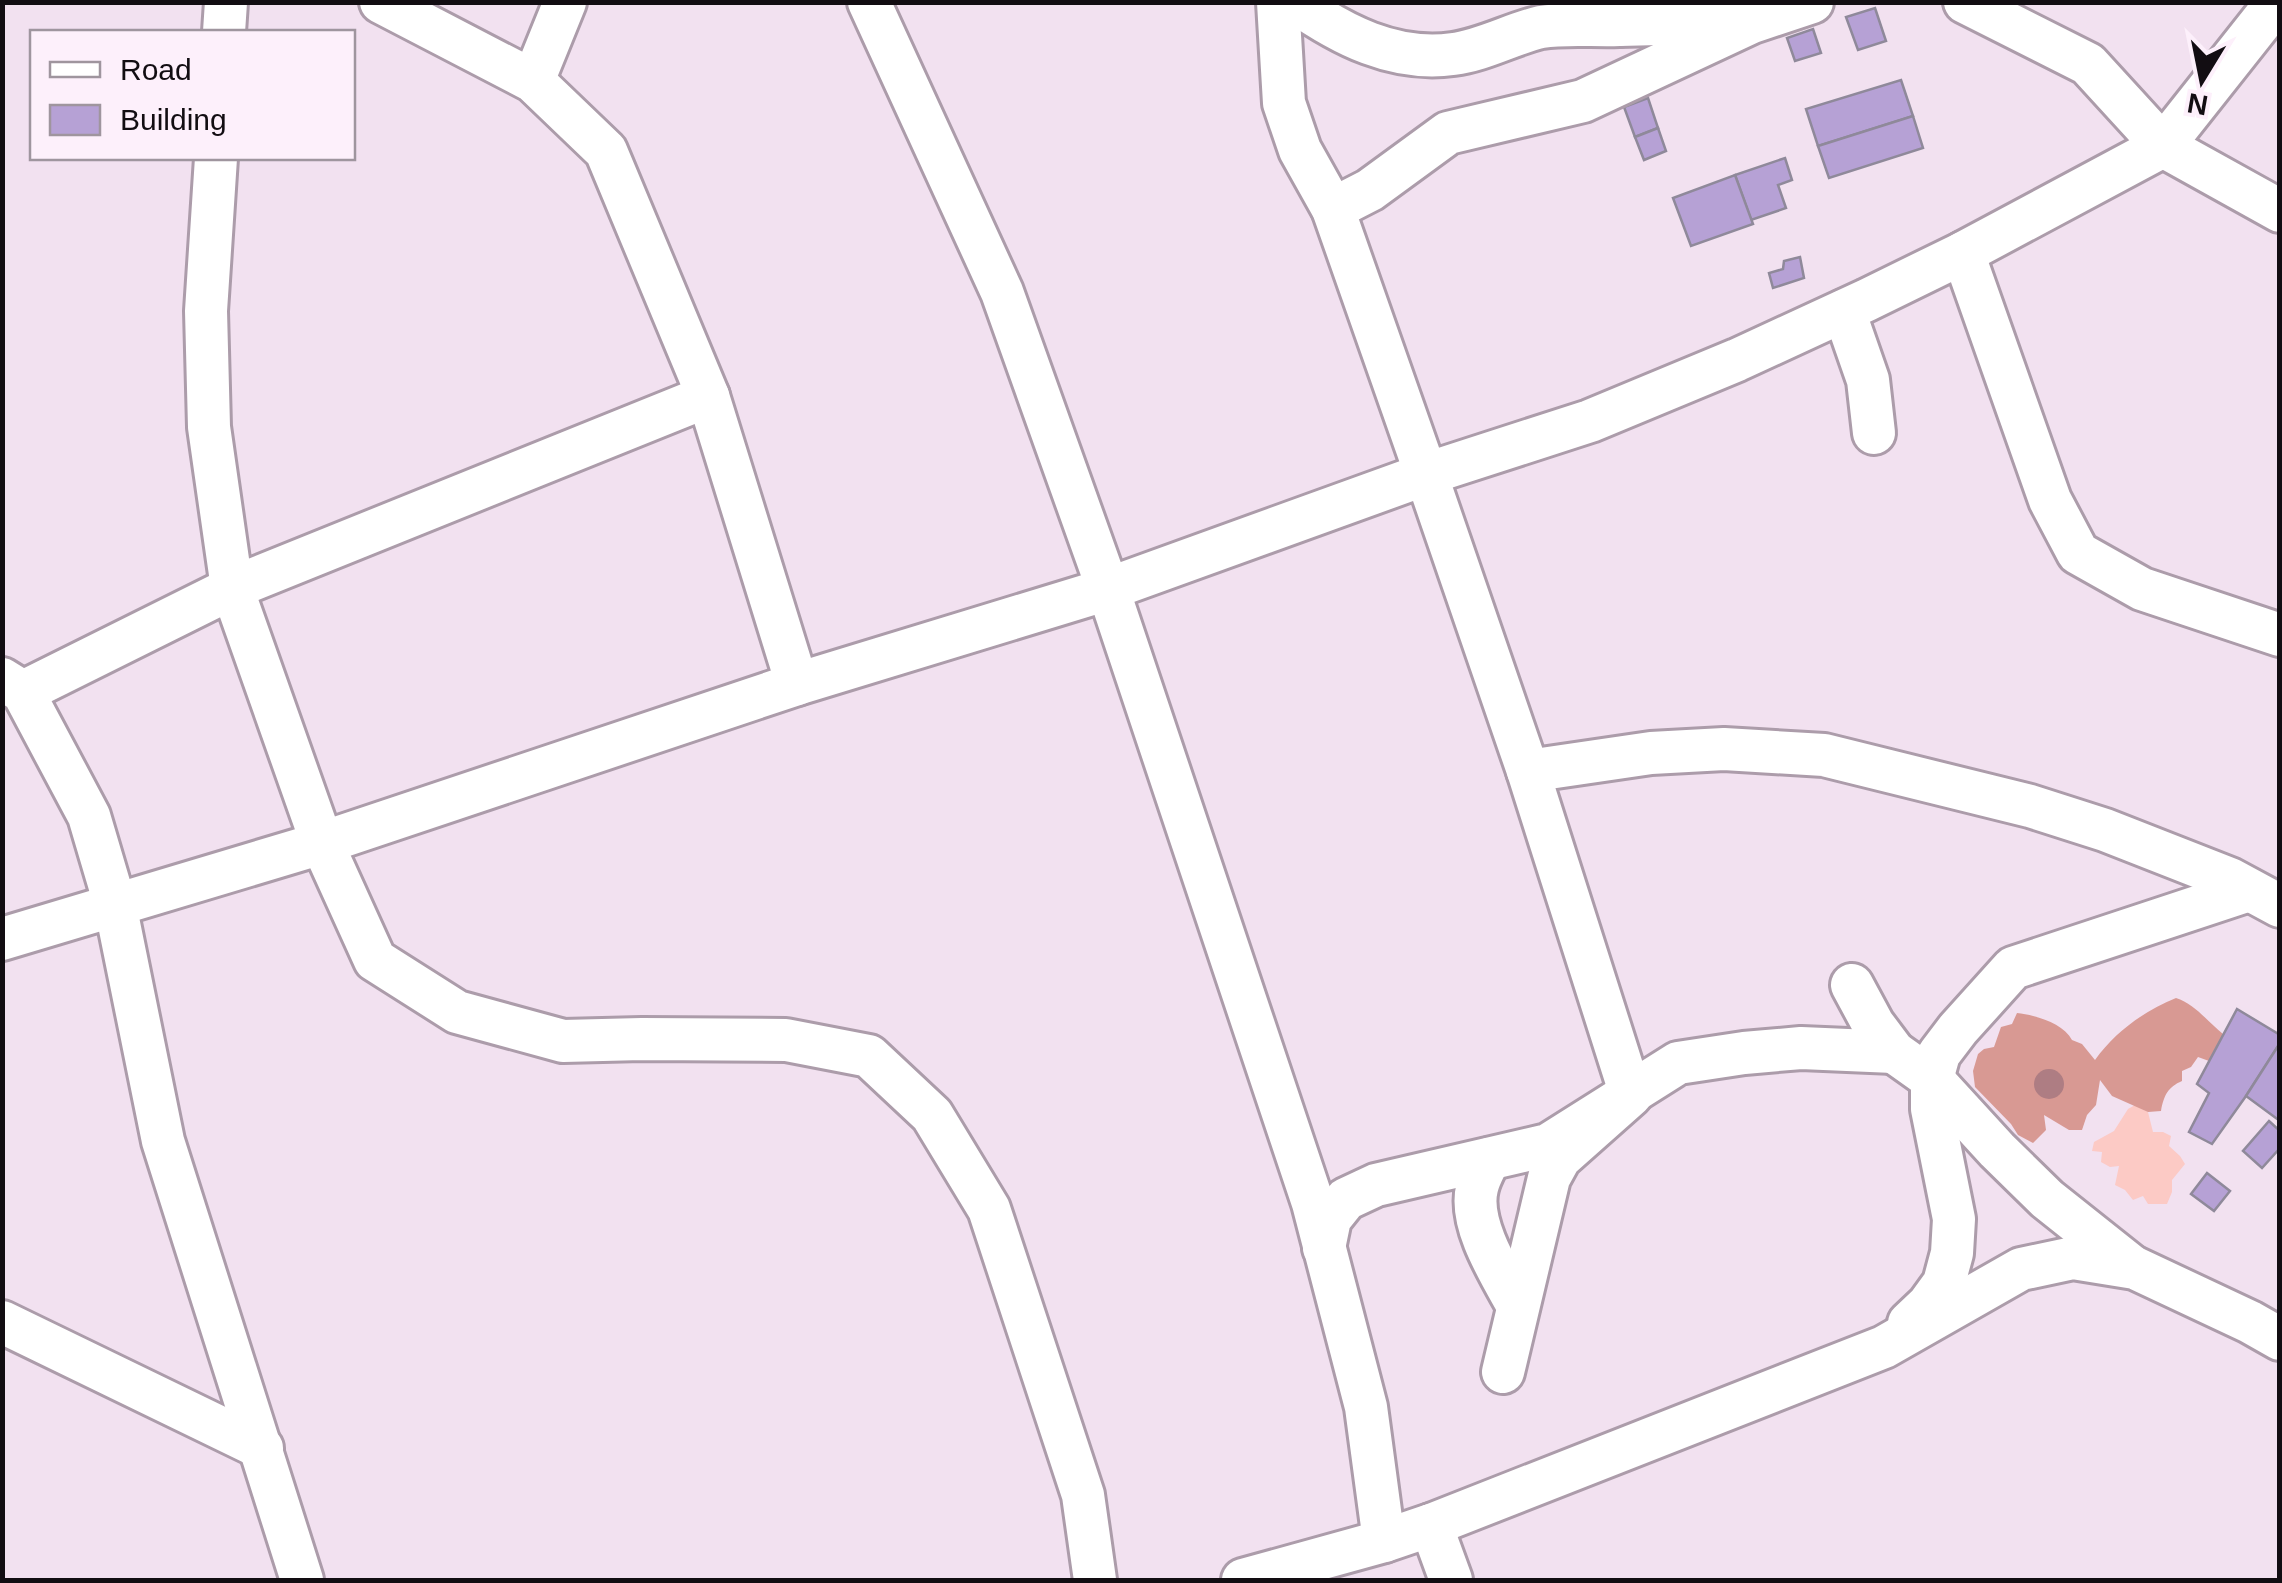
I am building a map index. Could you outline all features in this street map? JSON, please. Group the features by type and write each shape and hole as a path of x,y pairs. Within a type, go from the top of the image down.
{"street":[{"path":"224,30 226,2"},
{"path":"382,2 533,81 606,152 708,396 797,684"},
{"path":"533,81 566,2"},
{"path":"869,2 1002,292 1108,589 1313,1203 1366,1406 1384,1541"},
{"path":"1278,2 1284,103 1300,150 1333,209 1426,474 1528,771 1630,1095"},
{"path":"1295,2 1329,26 1366,44 1405,53 1451,54 1542,27 1615,14 1752,22"},
{"path":"1333,209 1370,190 1448,134 1583,101 1752,22 1812,2"},
{"path":"1965,2 2088,64 2164,146 2280,211"},
{"path":"2,939 322,843 797,684 1108,589 1426,474 1590,421 1738,360 1964,253 2164,146 2277,2"},
{"path":"216,160 206,310 208,426 232,588 322,843 375,960 457,1012 563,1041 786,1040 870,1056 932,1116 989,1209 1083,1495 1095,1580"},
{"path":"1964,253 2050,500 2078,553 2142,589 2280,636"},
{"path":"1844,310 1868,380 1874,434"},
{"path":"302,1580 163,1142 115,904 89,816 13,686 232,588 708,396"},
{"path":"1528,771 1651,753 1724,749 1824,755 2030,806 2106,830 2230,878 2264,898"},
{"path":"1884,1347 1928,1305 1944,1283 1952,1253 1954,1218 1932,1109 1932,1078 1939,1054 1958,1029 2012,968 2264,898"},
{"path":"1852,985 1894,1052 1932,1078 2047,1199 2135,1268 2280,1339"},
{"path":"1324,1248 1330,1219 1346,1199 1376,1185 1548,1145 1678,1063 1801,1048 1894,1052"},
{"path":"1503,1372 1548,1178 1560,1158 1630,1095"},
{"path":"1489,1158 1476,1189 1476,1208 1492,1258 1518,1306"},
{"path":"1398,1180 1444,1183 1461,1191 1476,1208"},
{"path":"1243,1580 1431,1524 1884,1347 2022,1269 2073,1258 2135,1268"},
{"path":"2,1322 262,1448"},
{"path":"1431,1524 1452,1580"}],"shaded area":[{"path":"2176,998 2223,1034 2209,1061 2198,1057 2182,1071 2182,1081 2167,1092 2161,1111 2148,1112 2112,1096 2100,1080 2096,1105 2082,1130 2069,1130 2044,1115 2046,1130 2033,1143 2018,1135 1975,1087 1973,1071 1978,1054 1994,1047 2001,1027 2012,1024 2017,1013 2055,1025 2082,1044 2095,1060 2131,1023"},
{"path":"2135,1105 2148,1112 2153,1132 2171,1136 2169,1146 2185,1164 2172,1180 2167,1204 2148,1204 2143,1196 2133,1200 2115,1185 2119,1166 2101,1162 2102,1152 2092,1151 2094,1142 2114,1131"}],"building":[{"path":"1875,8 1886,41 1858,50 1846,17"},
{"path":"1813,29 1821,53 1795,61 1787,38"},
{"path":"1901,80 1913,116 1818,146 1806,109"},
{"path":"1648,98 1658,128 1635,137 1624,107"},
{"path":"1913,116 1923,148 1829,178 1818,146"},
{"path":"1658,128 1666,151 1644,160 1635,137"},
{"path":"1785,158 1792,180 1778,185 1786,208 1751,220 1735,175"},
{"path":"1735,175 1753,224 1691,246 1673,198"},
{"path":"1800,257 1804,278 1773,288 1769,273 1783,269 1784,261"},
{"path":"2237,1009 2280,1035 2280,1043 2212,1144 2189,1132 2209,1093 2197,1084"},
{"path":"2280,1043 2280,1121 2246,1096"},
{"path":"2269,1121 2280,1131 2280,1148 2262,1168 2243,1151"},
{"path":"2207,1173 2230,1191 2214,1211 2191,1194"}]}
